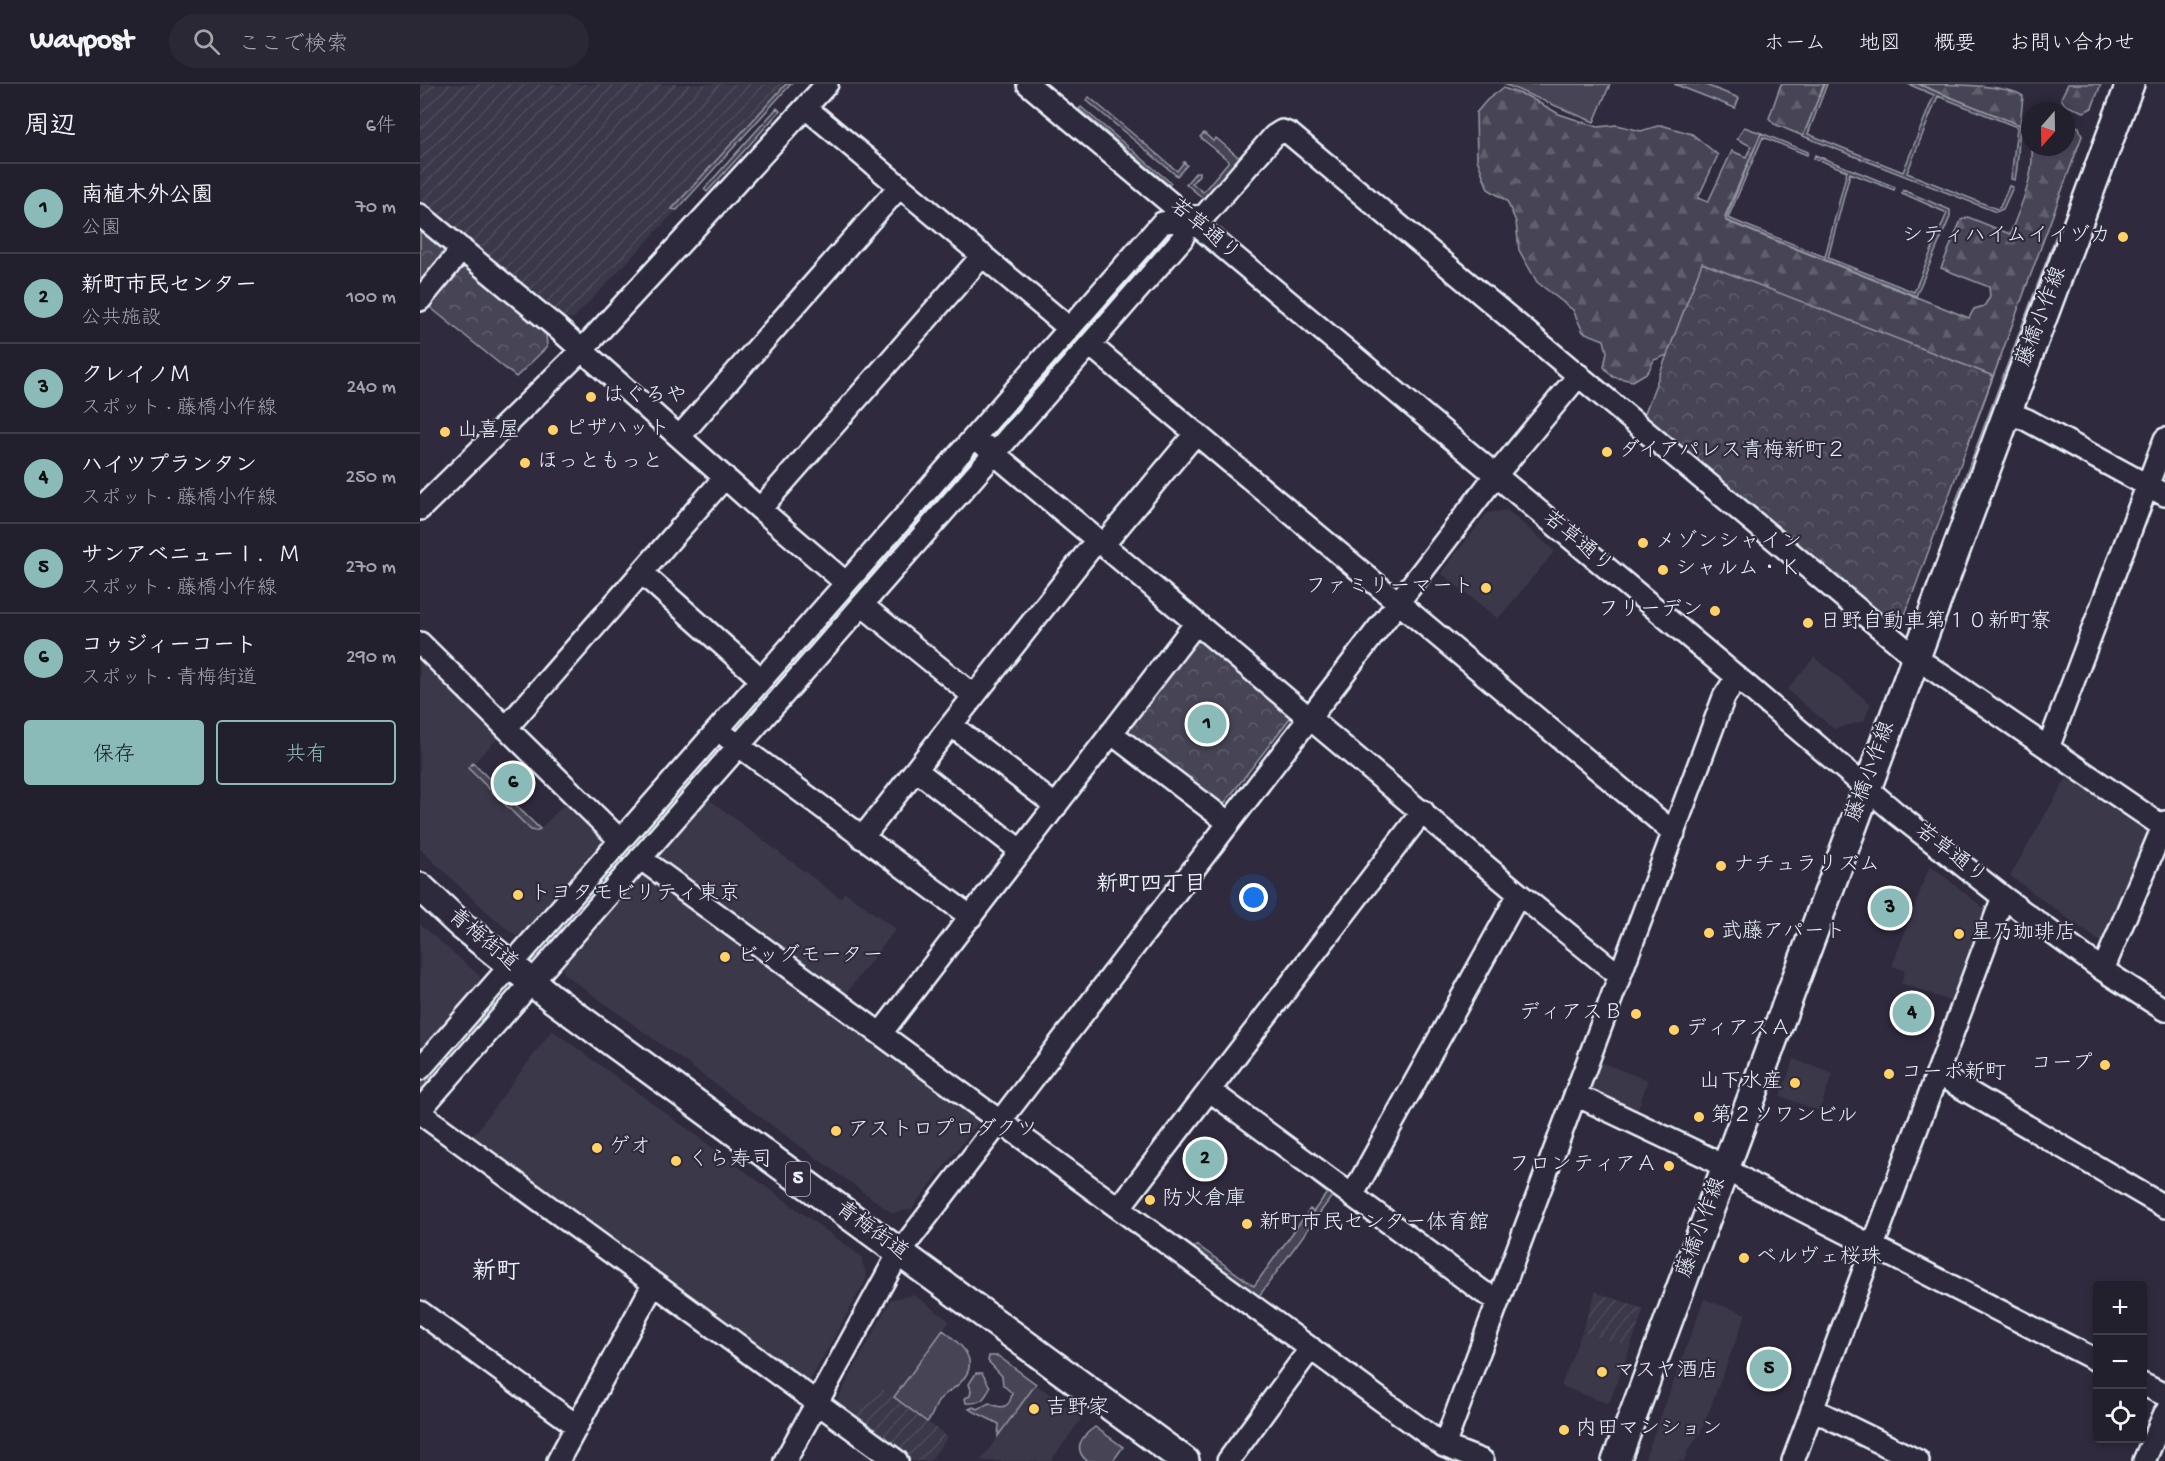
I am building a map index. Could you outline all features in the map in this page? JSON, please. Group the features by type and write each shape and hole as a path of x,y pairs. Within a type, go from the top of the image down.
{"main road":[{"name":"藤橋小作線","path":"1616,1461 2130,84"},
{"name":"青梅街道","path":"420,887 462,926 521,974 1185,1461"}],"street":[{"path":"420,509 582,350 827,84"},
{"name":"若草通り","path":"1028,84 1737,677 1897,814 2003,897 2103,970 2165,1010"},
{"path":"806,108 1069,328"},
{"path":"897,1461 653,1285 420,1111 620,840 974,436 1162,223 1205,215 1274,136 1282,131 1290,134 1915,657 2164,825 2103,970"},
{"path":"680,436 900,186"},
{"path":"420,215 556,327 846,583"},
{"path":"420,1069 640,858 1182,239 1190,219"},
{"path":"420,300 462,249"},
{"path":"760,509 983,255"},
{"path":"1090,345 1674,833"},
{"path":"785,1461 899,1253 1496,475 1579,375"},
{"path":"2007,412 2027,420 2156,490"},
{"path":"862,838 974,696 1100,543 1196,433"},
{"path":"974,436 1519,894 1620,976"},
{"path":"2048,748 2156,490 2165,439"},
{"path":"507,727 725,477"},
{"path":"642,573 761,679"},
{"path":"862,605 974,696"},
{"path":"881,1033 1196,623"},
{"path":"420,643 620,840"},
{"path":"1444,1446 1724,697 1737,677"},
{"path":"951,725 1056,806"},
{"path":"717,729 737,747 971,917"},
{"path":"1111,734 1229,823"},
{"path":"916,770 1021,851"},
{"path":"1119,1208 1423,812"},
{"path":"640,858 1444,1446 1483,1461"},
{"path":"1352,1196 1519,894"},
{"path":"1792,1461 2003,897"},
{"path":"1938,1074 2165,1207"},
{"path":"1209,1090 1352,1196 1499,1300"},
{"path":"1576,1095 1707,1157 1873,1246 2093,1359"},
{"path":"558,1461 653,1285"},
{"path":"420,1312 576,1426"},
{"path":"1228,1461 1311,1348"},
{"path":"2147,1386 2165,1395"},
{"path":"1812,1409 1918,1461"},
{"path":"2144,1461 2165,1413"}],"shaded area":[{"path":"422,84 791,84 674,213 574,318 560,319 420,204 420,86"},
{"path":"1507,510 1555,551 1498,619 1441,573 1487,513"},
{"path":"420,654 503,733 473,764 540,829 569,800 605,836 603,844 522,936 515,936 488,913 420,849"},
{"path":"1814,657 1871,704 1864,721 1834,729 1787,690"},
{"path":"2070,772 2149,826 2151,833 2107,940 2099,941 2010,876"},
{"path":"706,797 840,898 845,892 896,929 844,996 658,861 658,853"},
{"path":"1930,865 1985,909 1988,916 1955,1003 1901,983 1905,971 1892,966"},
{"path":"639,874 649,874 978,1114 979,1122 911,1210 892,1213 564,974 561,962"},
{"path":"420,924 480,976 481,984 422,1051 420,1049"},
{"path":"552,1030 861,1256 867,1278 810,1381 803,1383 470,1140"},
{"path":"1794,1059 1833,1074 1819,1111 1780,1096"},
{"path":"1597,1061 1648,1080 1636,1115 1590,1093 1587,1086"},
{"path":"1596,1292 1644,1309 1630,1348 1582,1331"},
{"path":"914,1295 950,1321 894,1397 882,1388 851,1419 838,1409 836,1402 891,1299"},
{"path":"1704,1299 1746,1314 1701,1432 1684,1461 1644,1461"},
{"path":"1582,1331 1630,1348 1609,1404 1561,1386"},
{"path":"1036,1384 1082,1418 1051,1461 981,1460"},
{"path":"882,1388 948,1437 930,1461 909,1461 851,1419 872,1389"}],"green space":[{"path":"786,84 791,84 677,210 672,209"},
{"path":"1504,84 1610,84 1594,122"},
{"path":"1674,84 1703,84 1739,98 1735,108"},
{"path":"1781,84 1824,84 1803,136 1774,124 1769,118"},
{"path":"1824,84 1827,84 1808,134 1903,172 1934,95 1908,84 1918,84 2020,125 2015,180 2011,179 2017,127 1938,96 1907,173 1997,209 2009,186 2013,187 2003,209 1996,212 1803,136"},
{"path":"1918,84 1973,86 2015,92 2023,96 2020,125"},
{"path":"2068,84 2101,84 2092,108 2084,112 2075,109 2075,102 2063,102 2061,98"},
{"path":"1503,88 1527,96 1559,114 1598,127 1617,125 1641,131 1661,125 1692,134 1718,155 1698,198 1708,202 1732,151 1746,157 1751,146 1737,139 1744,127 1761,133 1725,216 1726,221 1969,318 1974,309 1984,306 1990,297 1989,287 1941,268 1961,220 1968,217 2010,234 2029,181 2032,156 2075,156 1969,442 1682,363 1667,355 1654,360 1648,372 1633,381 1613,377 1604,367 1607,352 1604,340 1583,332 1573,310 1537,282 1519,250 1516,222 1507,201 1488,189 1477,159 1476,113 1487,100"},
{"path":"1089,97 1177,171 1184,162 1187,165 1177,176 1086,100"},
{"path":"1081,107 1171,183 1169,185 1079,109"},
{"path":"777,108 780,111 707,192 704,189"},
{"path":"2075,125 2079,127 2082,136 2075,155"},
{"path":"1204,133 1213,141 1216,138 1243,161 1210,199 1204,199 1186,184 1196,172 1199,172 1192,183 1203,192 1229,161 1200,137"},
{"path":"1761,133 1808,152 1807,155 1763,137 1728,218 1825,257 1847,171 1814,158 1815,155 1895,187 1894,190 1850,173 1828,258 1914,292 1947,213 1902,193 1903,190 1950,210 1950,217 1916,296 1725,220"},
{"path":"2058,230 2062,231 1957,511 1953,509"},
{"path":"420,231 443,250 445,259 420,289"},
{"path":"1159,240 1165,246 1068,354 1068,347 1063,343"},
{"path":"1702,263 1993,376 1902,623 1892,627 1643,418"},
{"path":"456,268 465,268 546,334 547,347 516,377 426,304"},
{"path":"1064,349 1064,356 1069,360 997,436 991,431"},
{"path":"971,456 975,460 880,576 873,576 873,570 868,566"},
{"path":"869,572 869,578 874,582 803,663 792,653"},
{"path":"1194,638 1202,638 1289,710 1290,718 1223,805 1216,806 1125,737 1124,729"},
{"path":"714,749 719,755 648,834 648,828 643,823"},
{"path":"473,763 540,829 531,830 468,768"},
{"path":"644,830 643,835 649,840 552,945 547,938"},
{"path":"489,1003 496,1009 420,1101 420,1078"},
{"path":"1318,1180 1335,1192 1257,1299 1185,1246 1186,1242 1194,1248 1197,1245 1254,1286 1310,1209 1313,1212 1327,1193 1314,1183"},
{"path":"943,1330 962,1347 969,1360 969,1367 960,1383 939,1401 927,1422 894,1397"},
{"path":"989,1356 998,1356 1036,1384 998,1436 999,1424 969,1409 973,1407 978,1409 989,1403 1001,1407 1007,1405 1011,1398 1012,1393 1003,1385 1002,1376 988,1361"},
{"path":"976,1373 982,1373 990,1387 981,1400 966,1403 965,1398 970,1396 971,1390 969,1384"},
{"path":"1095,1427 1123,1447 1113,1461 1087,1461 1080,1451 1080,1442"}],"place":[{"name":"シティハイムイイヅカ","path":"2123,237"},
{"name":"はぐろや","path":"591,397"},
{"name":"ピザハット","path":"553,430"},
{"name":"山喜屋","path":"445,432"},
{"name":"ダイアパレス青梅新町２","path":"1607,452"},
{"name":"ほっともっと","path":"525,463"},
{"name":"メゾンシャイン","path":"1643,543"},
{"name":"シャルム・Ｋ","path":"1663,570"},
{"name":"ファミリーマート","path":"1486,588"},
{"name":"フリーデン","path":"1715,611"},
{"name":"日野自動車第１０新町寮","path":"1808,623"},
{"name":"南植木外公園","path":"1207,724"},
{"name":"コゥジィーコート","path":"513,783"},
{"name":"ナチュラリズム","path":"1721,866"},
{"name":"トヨタモビリティ東京","path":"518,895"},
{"name":"クレイノＭ","path":"1890,908"},
{"name":"武藤アパート","path":"1709,933"},
{"name":"星乃珈琲店","path":"1959,934"},
{"name":"ビッグモーター","path":"725,957"},
{"name":"ハイツプランタン","path":"1912,1013"},
{"name":"ディアスＢ","path":"1636,1014"},
{"name":"ディアスＡ","path":"1674,1030"},
{"name":"コープ","path":"2105,1065"},
{"name":"コーポ新町","path":"1889,1074"},
{"name":"山下水産","path":"1795,1083"},
{"name":"第２ソワンビル","path":"1699,1117"},
{"name":"アストロプロダクツ","path":"836,1131"},
{"name":"ゲオ","path":"597,1148"},
{"name":"新町市民センター","path":"1205,1159"},
{"name":"くら寿司","path":"676,1161"},
{"name":"フロンティアＡ","path":"1669,1166"},
{"name":"防火倉庫","path":"1150,1200"},
{"name":"新町市民センター体育館","path":"1247,1224"},
{"name":"ベルヴェ桜珠","path":"1744,1258"},
{"name":"サンアベニューＩ．Ｍ","path":"1769,1369"},
{"name":"マスヤ酒店","path":"1602,1372"},
{"name":"吉野家","path":"1034,1409"},
{"name":"内田マンション","path":"1564,1430"}],"district":[{"name":"新町四丁目","path":"1151,886"},
{"name":"新町","path":"496,1273"}]}
